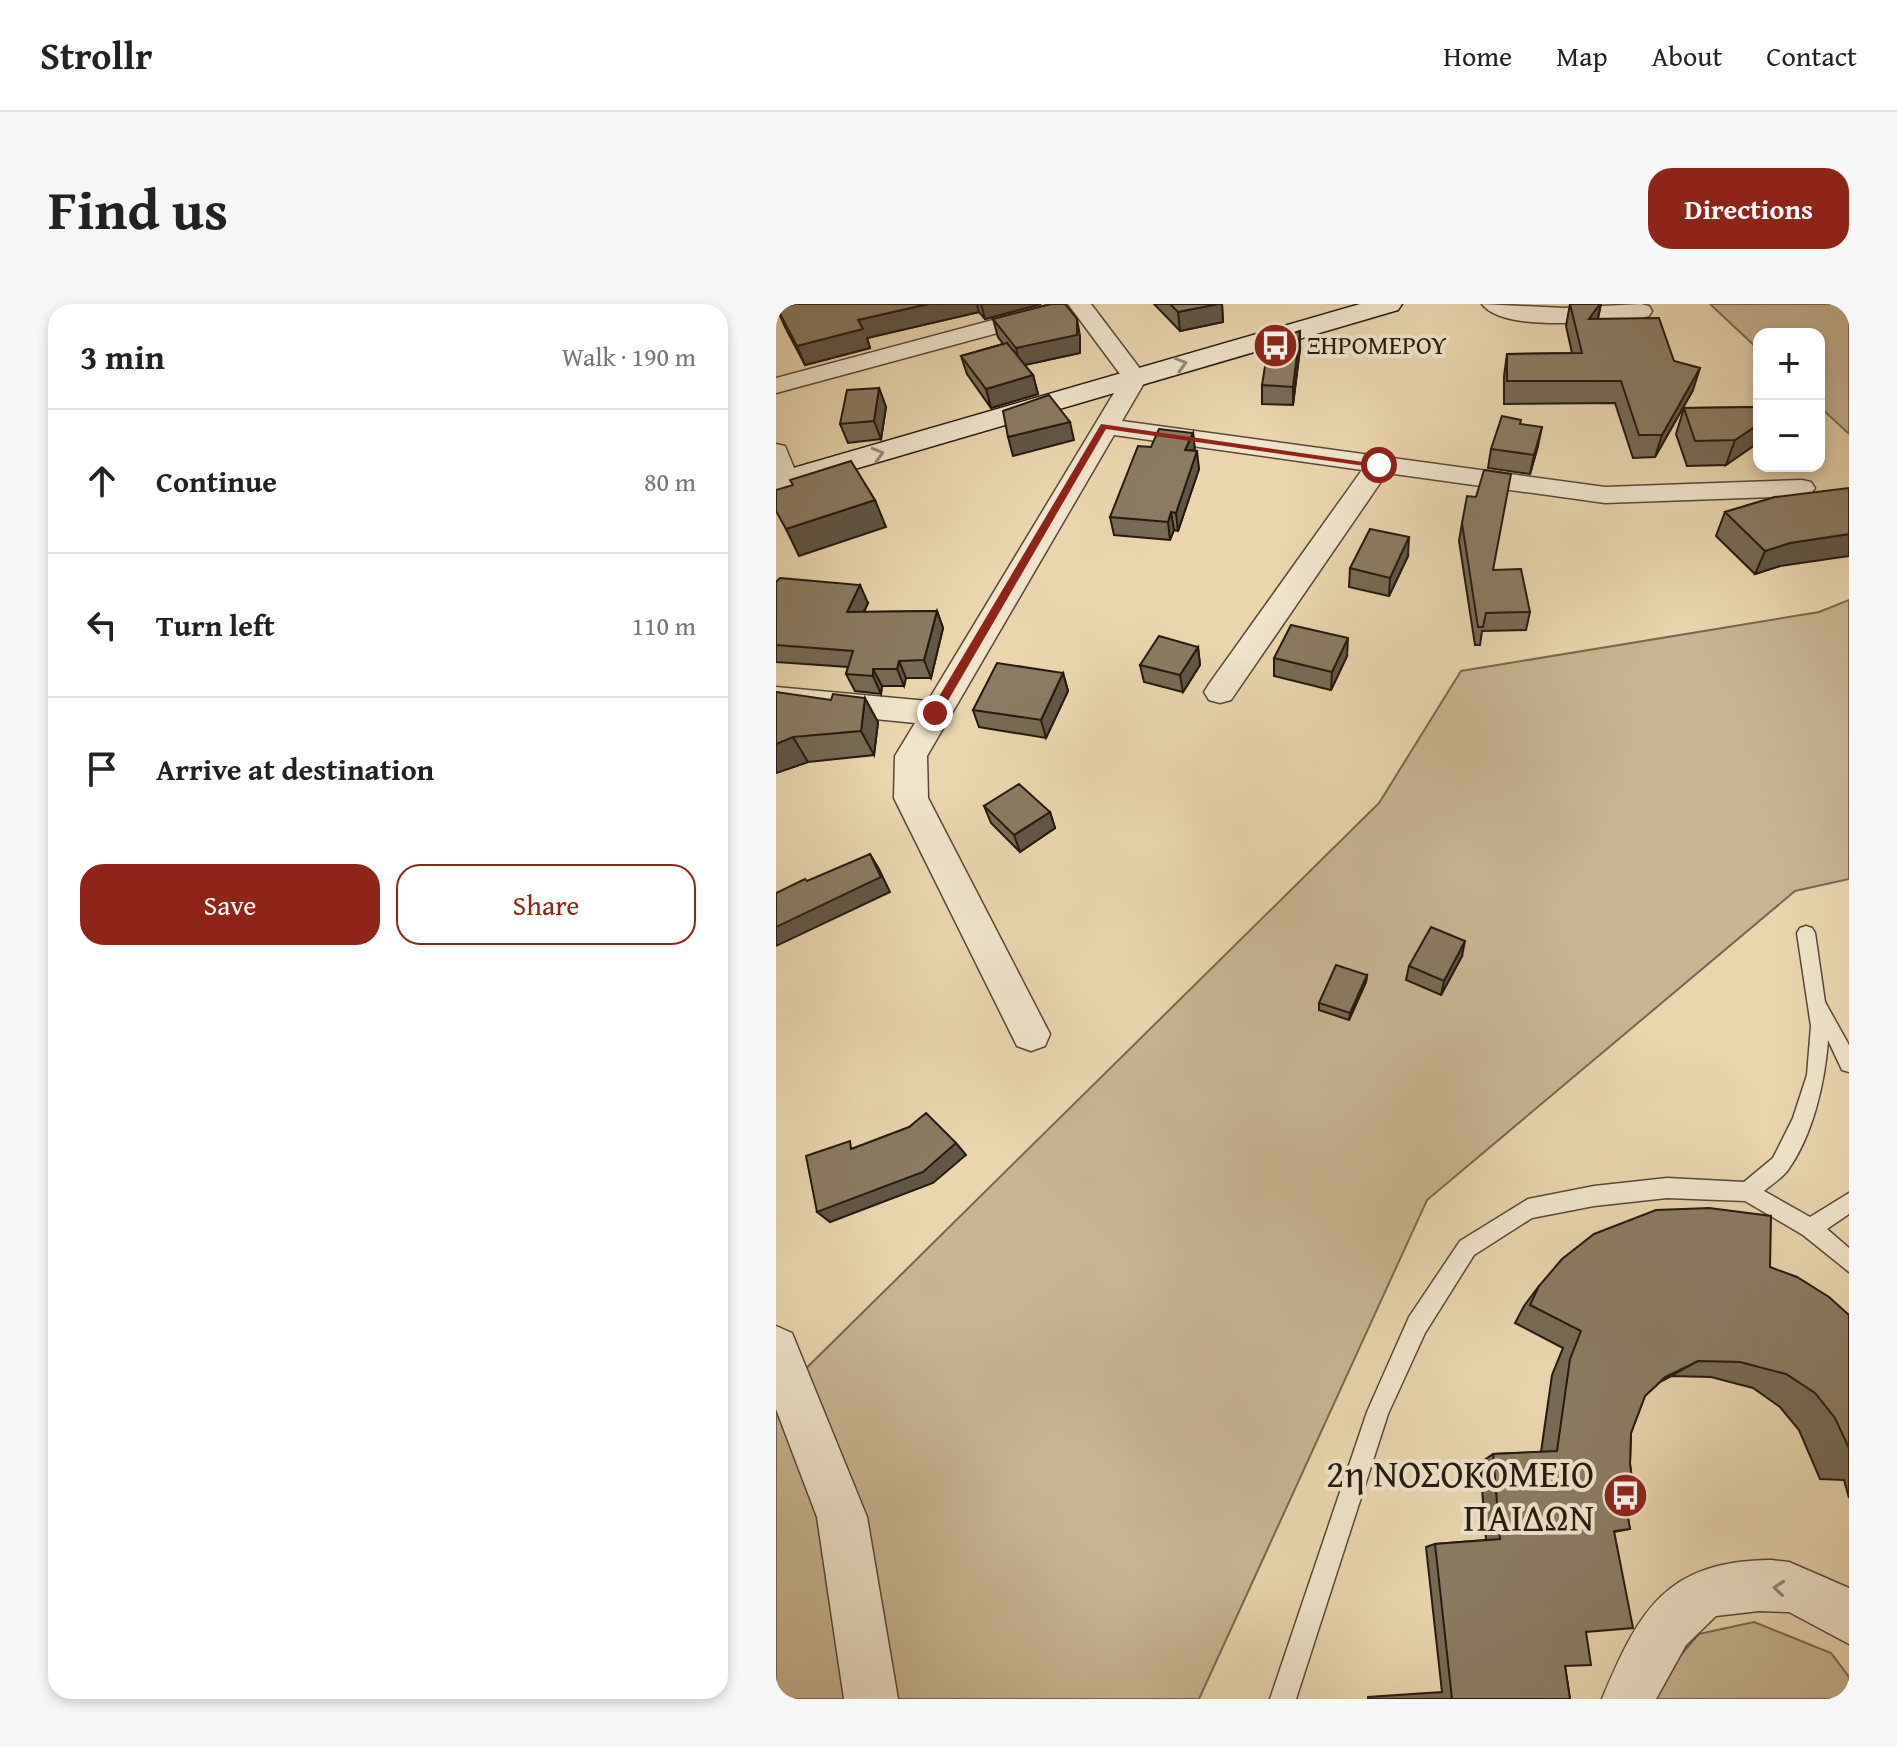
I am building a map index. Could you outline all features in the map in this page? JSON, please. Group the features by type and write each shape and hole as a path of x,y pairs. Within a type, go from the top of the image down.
{"main road":[{"path":"781,482 1389,304"}],"street":[{"path":"776,386 1079,304 1135,378 911,756 911,798 1031,1034"},
{"path":"1493,304 1518,313 1568,315 1641,311"},
{"path":"1104,426 1605,495 1802,488"},
{"path":"776,452 781,482"},
{"path":"1220,692 1379,465"},
{"path":"776,698 935,713"},
{"path":"776,1349 842,1517 871,1699"},
{"path":"1629,1699 1645,1660 1676,1619 1703,1595 1734,1588 1786,1586 1849,1618"}],"lane":[{"path":"1747,1192 1780,1165 1802,1120 1816,1075 1820,1026 1806,933"},
{"path":"1816,996 1849,1064"},
{"path":"1283,1699 1378,1412 1417,1325 1467,1248 1528,1209 1594,1196 1667,1188 1747,1192 1810,1228 1849,1262"},
{"path":"1810,1228 1849,1203"}],"shaded area":[{"path":"1710,304 1849,304 1849,434 1825,412 1825,328 1753,328 1753,344"},
{"path":"1849,600 1849,879 1795,891 1427,1200 1199,1699 776,1699 776,1398 1379,803 1461,671 1819,612"},
{"path":"1754,1622 1831,1653 1849,1677 1849,1699 1652,1699 1665,1673 1699,1634"}],"building":[{"path":"795,304 928,304 858,320 863,329 797,346 777,308"},
{"path":"1051,304 1065,304 1077,319 1077,335 1016,348 993,319"},
{"path":"1170,304 1218,304 1178,312"},
{"path":"1570,304 1600,304 1589,319 1659,318 1674,361 1700,368 1662,435 1639,435 1621,381 1507,381 1507,354 1582,353"},
{"path":"1300,331 1293,387 1262,385 1269,341"},
{"path":"1007,343 1033,375 986,389 961,356"},
{"path":"879,388 874,421 840,424 847,390"},
{"path":"1049,395 1070,422 1008,437 1003,411"},
{"path":"1753,407 1753,428 1735,440 1695,441 1684,408"},
{"path":"1502,416 1521,420 1520,424 1542,427 1534,455 1491,449"},
{"path":"1159,429 1193,433 1185,450 1197,451 1176,513 1171,512 1168,522 1110,517 1138,446 1151,447"},
{"path":"851,461 875,500 786,529 776,511 776,490 793,485 790,480"},
{"path":"1484,470 1511,474 1493,570 1521,569 1530,612 1486,613 1483,627 1478,627 1462,523 1467,496 1476,497"},
{"path":"1849,488 1849,534 1790,543 1765,551 1725,512 1775,497"},
{"path":"1370,529 1409,537 1390,578 1350,568"},
{"path":"780,578 860,585 847,612 937,611 924,660 899,661 897,669 873,669 873,676 846,674 853,651 776,645 776,582"},
{"path":"1291,625 1348,638 1332,672 1274,658"},
{"path":"1159,636 1198,647 1180,675 1140,665"},
{"path":"997,663 1063,673 1041,720 973,710"},
{"path":"776,692 831,700 833,694 865,698 861,731 793,737 776,744"},
{"path":"1019,784 1050,812 1014,835 984,806"},
{"path":"870,854 881,877 776,927 776,893"},
{"path":"1431,927 1465,941 1444,981 1409,966"},
{"path":"1336,965 1367,975 1350,1013 1319,1003"},
{"path":"926,1113 956,1143 923,1172 817,1212 806,1156 850,1141 851,1149 909,1127"},
{"path":"1709,1208 1771,1216 1770,1267 1797,1277 1829,1297 1849,1315 1849,1448 1835,1418 1815,1393 1786,1374 1740,1362 1698,1361 1665,1377 1645,1396 1631,1433 1630,1464 1634,1495 1624,1496 1630,1529 1614,1531 1633,1628 1586,1632 1591,1665 1565,1666 1570,1699 1452,1699 1435,1544 1500,1539 1493,1454 1557,1451 1570,1359 1581,1331 1530,1305 1539,1286 1562,1259 1594,1234 1656,1210"}],"place":[{"name":"ΞΗΡΟΜΕΡΟΥ","path":"1276,345"},
{"name":"2η ΝΟΣΟΚΟΜΕΙΟ ΠΑΙΔΩΝ","path":"1625,1496"}],"route":[{"path":"935,713 1104,426 1379,465"}]}
